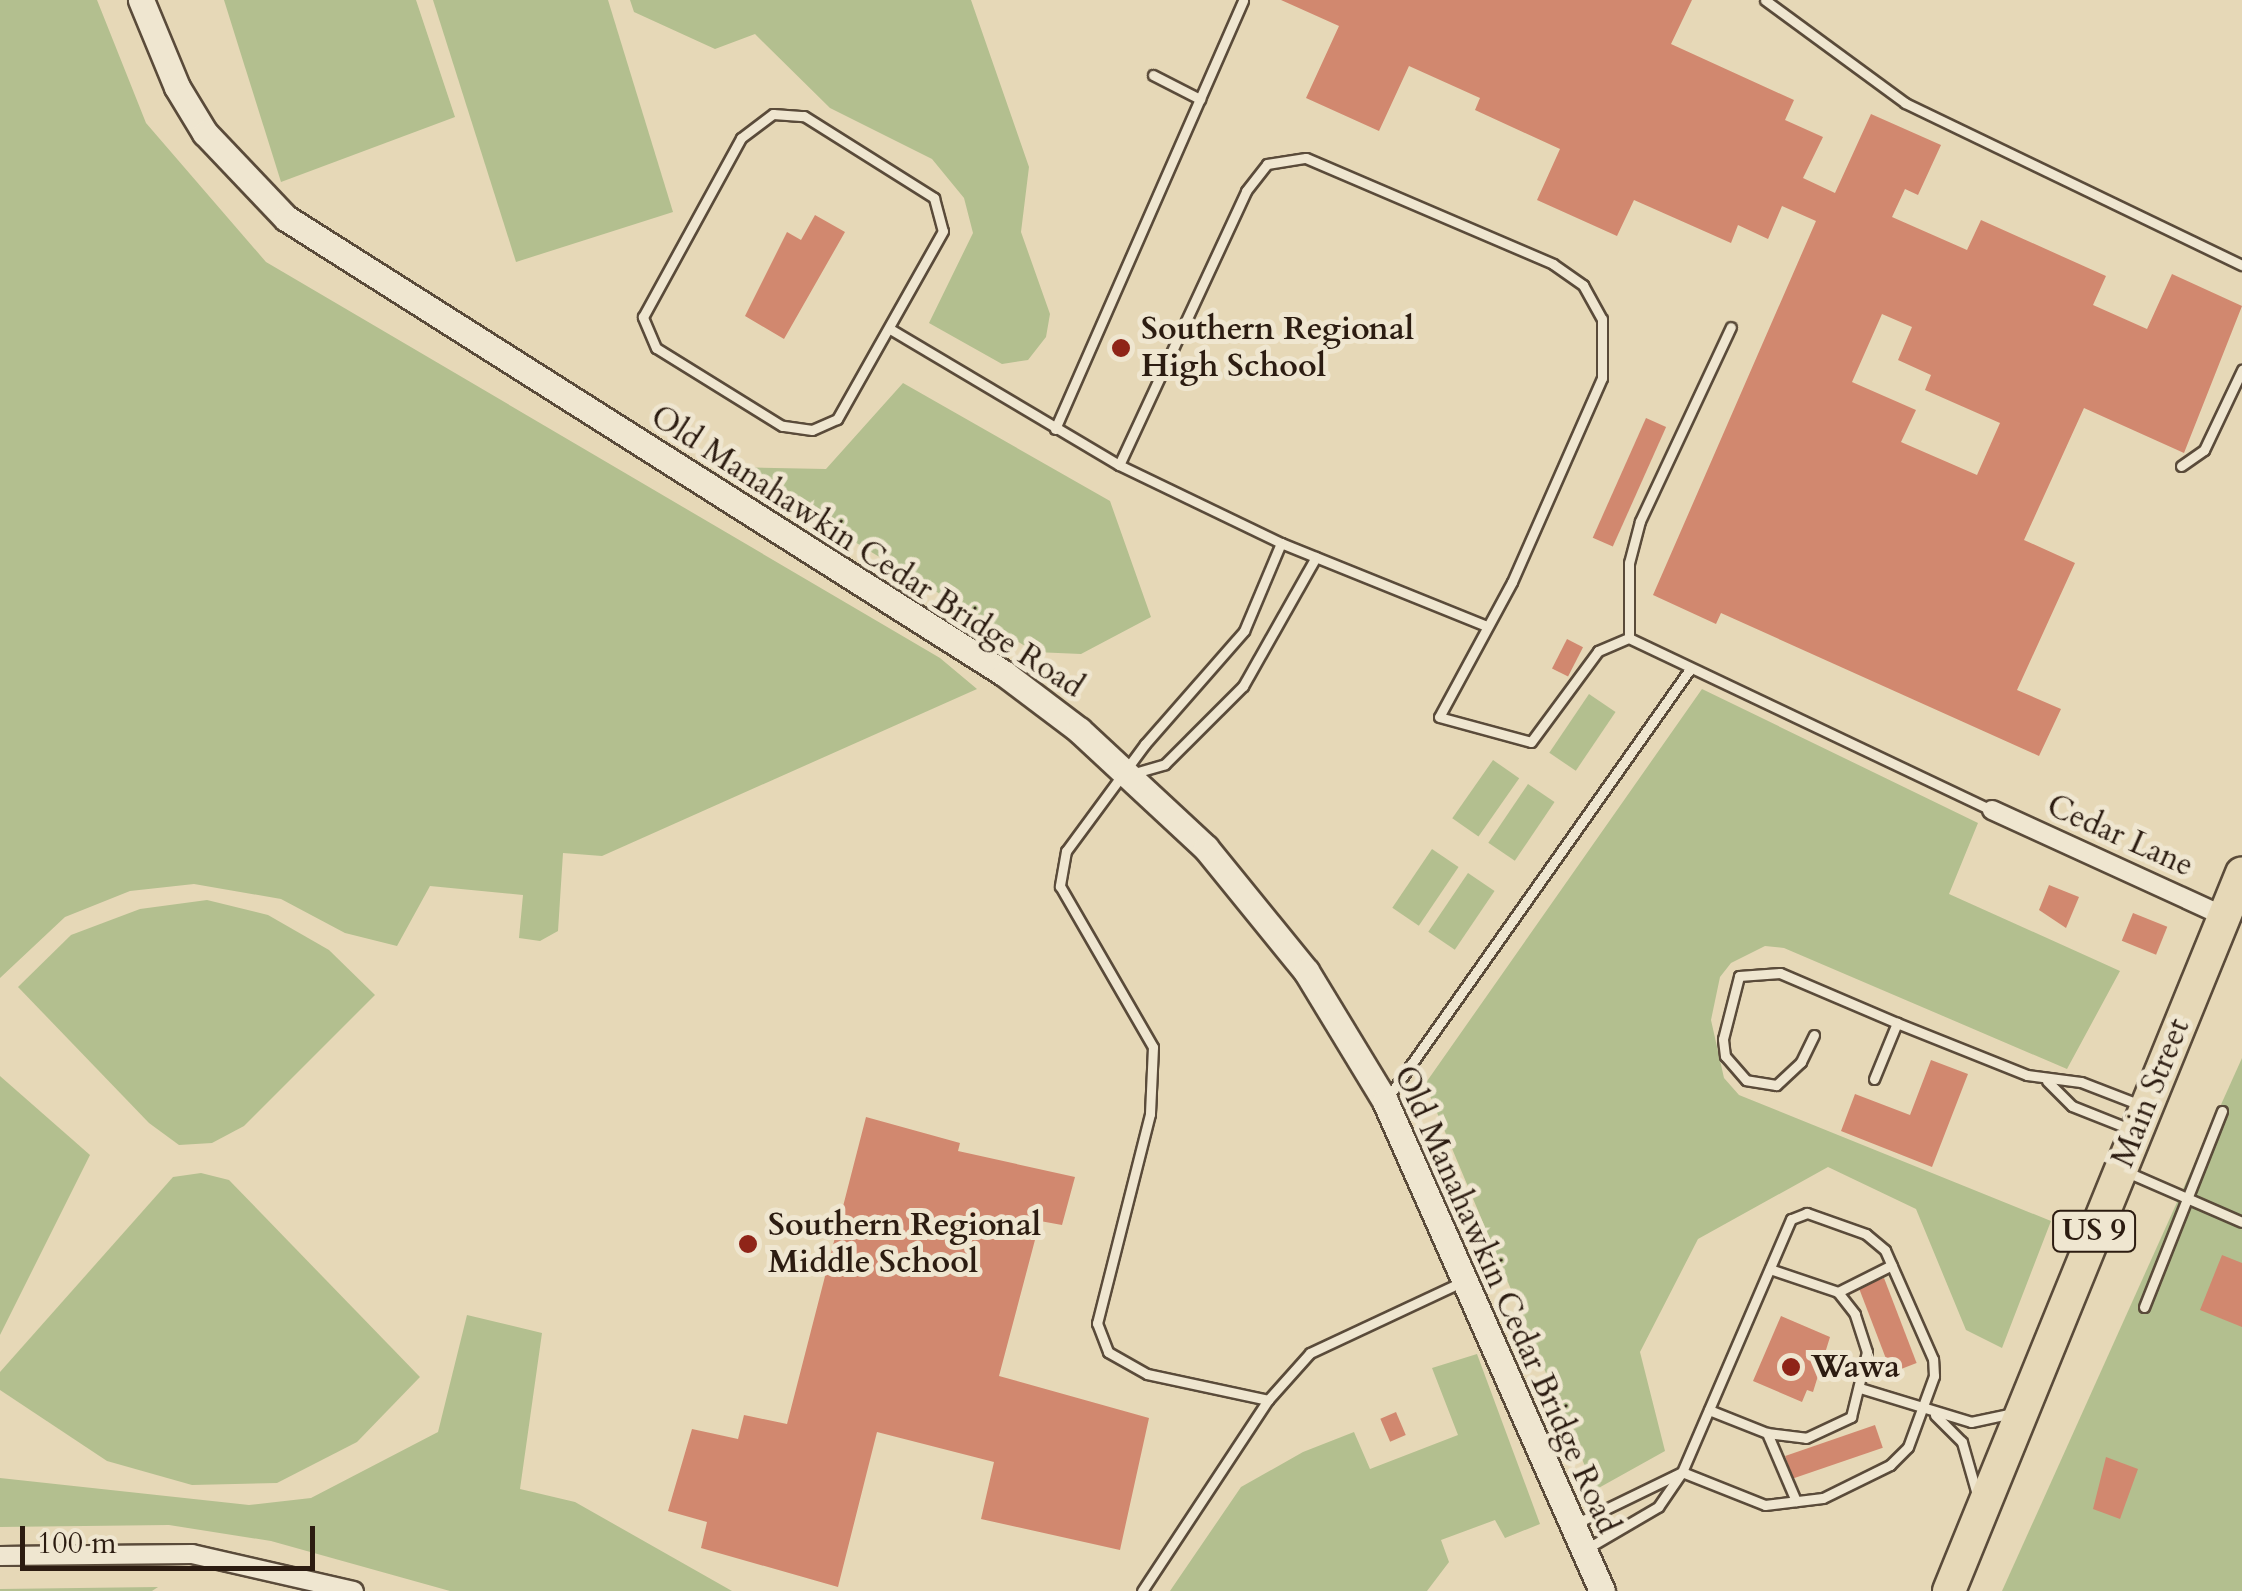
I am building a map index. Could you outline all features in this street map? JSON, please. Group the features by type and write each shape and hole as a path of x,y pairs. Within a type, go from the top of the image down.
{"highway":[{"name":"Main Street","path":"1950,1591 2242,873"}],"street":[{"name":"Old Manahawkin Cedar Bridge Road","path":"141,0 177,88 205,133 286,218 1005,674 1128,775 1206,848 1288,950 1385,1101 1602,1591"},
{"name":"Cedar Lane","path":"1992,810 2224,916"},
{"path":"0,1556 192,1554 354,1591"}],"lane":[{"path":"1054,430 1243,0"},
{"path":"1765,0 1905,104 2242,265"},
{"path":"1153,75 1200,99"},
{"path":"774,114 804,116 934,198 943,231 936,252 890,330 836,419 812,430 782,426 656,348 643,317 741,138 774,114"},
{"path":"1119,465 1246,191 1266,164 1306,158 1552,264 1583,285 1602,319 1602,378 1512,582 1484,625 1439,717 1530,742 1598,651 1629,638 1992,810"},
{"path":"1629,638 1629,562 1640,521 1730,327"},
{"path":"890,330 1119,465 1280,543 1484,625"},
{"path":"2181,466 2204,450 2242,370"},
{"path":"1268,1400 1147,1374 1108,1352 1097,1323 1150,1114 1153,1046 1060,886 1066,852 1084,821 1128,775 1145,744 1244,631 1280,543"},
{"path":"1128,775 1165,764 1242,686 1316,557"},
{"path":"1385,1101 1690,669"},
{"path":"1814,1036 1801,1062 1776,1084 1746,1080 1732,1068 1723,1039 1739,976 1780,973 2048,1081 2081,1082 2140,1119"},
{"path":"1874,1079 1897,1023"},
{"path":"2048,1081 2072,1106 2140,1119"},
{"path":"2144,1307 2222,1112"},
{"path":"2120,1169 2242,1222"},
{"path":"1572,1525 1682,1472 1764,1505 1823,1498 1890,1465 1908,1447 1928,1412 1934,1359 1892,1265 1866,1234 1807,1213 1791,1219 1682,1472 1658,1507 1584,1550"},
{"path":"1838,1292 1892,1265"},
{"path":"1709,1410 1766,1432 1806,1438 1851,1417 1867,1352 1855,1314 1838,1292 1770,1269"},
{"path":"1142,1591 1268,1400 1310,1353 1466,1281"},
{"path":"1860,1388 1928,1412 1971,1422 2022,1410"},
{"path":"1928,1412 1971,1460 1978,1523"},
{"path":"1766,1432 1796,1502"}],"green space":[{"path":"0,0 97,0 146,123 266,262 940,658 977,689 602,856 563,853 558,931 540,941 519,938 523,895 430,886 397,946 345,933 281,899 194,884 130,891 65,917 0,978"},
{"path":"224,0 416,0 455,117 281,182"},
{"path":"433,0 608,0 673,212 516,262"},
{"path":"630,0 971,0 1029,167 1021,232 1050,314 1046,337 1028,360 1002,364 929,323 973,233 964,198 932,159 830,108 755,34 715,49 634,12"},
{"path":"903,383 1110,501 1151,617 1081,654 1035,652 732,467 826,469"},
{"path":"1702,689 1978,823 1949,894 2120,971 2067,1069 1784,948 1765,946 1731,963 1720,977 1711,1020 1724,1078 1739,1095 2051,1221 2002,1348 1966,1330 1916,1209 1828,1167 1698,1239 1640,1352 1665,1451 1595,1490 1425,1084"},
{"path":"1589,694 1616,712 1576,771 1549,753"},
{"path":"1493,760 1519,778 1478,837 1452,818"},
{"path":"1528,784 1555,802 1515,861 1488,843"},
{"path":"1432,849 1459,867 1419,926 1392,908"},
{"path":"1468,873 1495,891 1455,950 1428,932"},
{"path":"207,900 268,915 329,950 375,995 244,1126 212,1143 179,1145 149,1123 18,987 71,935 140,909"},
{"path":"2242,1058 2242,1591 2002,1591"},
{"path":"0,1076 90,1155 0,1335"},
{"path":"201,1173 229,1180 420,1377 357,1442 277,1483 192,1485 107,1461 0,1390 0,1372 173,1177"},
{"path":"467,1315 542,1333 520,1489 575,1502 732,1591 450,1591 271,1541 169,1525 0,1527 0,1478 249,1505 311,1498 438,1432"},
{"path":"1477,1354 1540,1524 1505,1538 1495,1520 1441,1540 1449,1562 1427,1591 1170,1591 1241,1487 1303,1452 1354,1432 1370,1469 1458,1435 1432,1368"},
{"path":"158,1587 152,1591 0,1591 0,1589"}],"building":[{"path":"1281,0 1692,0 1671,44 1794,100 1785,120 1823,137 1803,178 1835,193 1871,114 1941,145 1918,195 1905,189 1892,217 1967,250 1981,220 2106,276 2093,305 2147,329 2172,274 2242,306 2184,453 2084,408 2024,540 2075,563 2017,690 2061,709 2039,756 1721,613 1716,624 1653,595 1816,221 1782,206 1768,239 1738,225 1731,243 1634,200 1617,236 1537,200 1560,149 1475,110 1480,98 1409,66 1379,131 1306,98 1339,26","holes":["1882,314 1912,327 1898,360 1931,375 1925,390 2000,423 1977,475 1901,442 1916,410 1852,382"]},
{"path":"815,215 845,232 784,339 745,316 787,232 801,240"},
{"path":"1646,418 1666,427 1613,547 1593,538"},
{"path":"1567,639 1583,647 1568,677 1552,668"},
{"path":"2049,885 2079,897 2066,928 2039,910"},
{"path":"2133,913 2167,927 2156,955 2122,941"},
{"path":"1931,1060 1968,1074 1932,1167 1841,1131 1855,1094 1910,1115"},
{"path":"866,1117 960,1143 958,1151 1075,1177 1062,1225 1040,1221 999,1376 1149,1418 1120,1550 981,1519 994,1462 877,1432 838,1587 701,1548 707,1522 668,1511 692,1429 738,1439 744,1415 787,1424"},
{"path":"2222,1255 2242,1263 2242,1327 2200,1310"},
{"path":"1884,1278 1917,1363 1891,1373 1859,1288"},
{"name":"Wawa","path":"1781,1316 1830,1337 1813,1392 1807,1390 1802,1402 1753,1381"},
{"path":"1396,1412 1406,1435 1390,1442 1380,1419"},
{"path":"1875,1425 1883,1448 1793,1479 1785,1456"},
{"path":"2106,1457 2138,1469 2120,1519 2093,1509"}],"place":[{"name":"Southern Regional High School","path":"1121,348"},
{"name":"Southern Regional Middle School","path":"748,1244"},
{"name":"Wawa","path":"1791,1367"}]}
